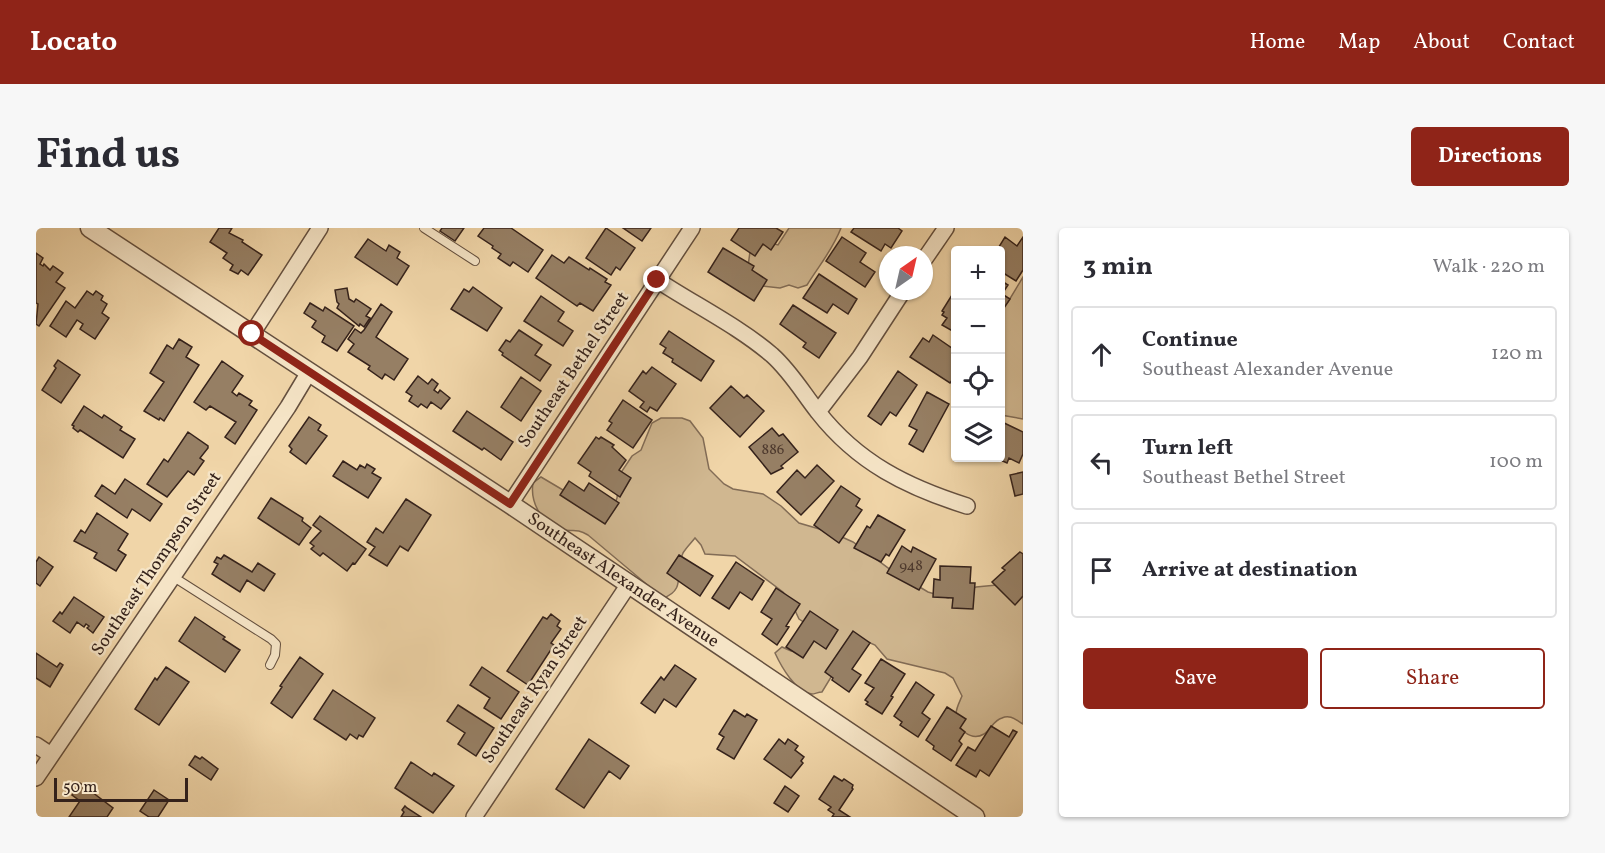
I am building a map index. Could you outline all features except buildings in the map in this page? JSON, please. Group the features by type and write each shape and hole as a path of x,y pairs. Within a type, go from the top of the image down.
{"street":[{"name":"Southeast Alexander Avenue","path":"90,228 510,504 975,817"},
{"path":"252,334 320,228"},
{"name":"Southeast Bethel Street","path":"510,504 692,228"},
{"path":"933,247 946,228"},
{"path":"657,280 774,357 797,382 818,412 840,437 873,463 903,482 927,493 967,506"},
{"path":"818,412 860,357 897,300"},
{"name":"Southeast Thompson Street","path":"36,778 288,407 309,372"},
{"name":"Southeast Ryan Street","path":"474,817 629,584"},
{"path":"36,745 51,755"}],"lane":[{"path":"424,228 475,261"},
{"path":"172,576 271,639 276,644 275,655 270,664"}],"shaded area":[{"path":"789,228 841,228 830,251 807,285 798,288 789,285 780,288 761,286 747,273 751,245 758,240 778,245"},
{"path":"1023,277 1023,419 1005,416 1005,304"},
{"path":"661,418 682,418 690,421 703,438 709,469 724,484 733,489 763,494 781,506 799,523 833,533 853,542 891,570 928,592 948,598 976,587 1019,583 1023,579 1023,724 1013,718 1005,717 997,721 984,734 969,735 961,729 956,719 962,696 953,678 945,673 887,659 875,645 866,641 850,646 822,692 812,694 806,692 790,678 775,653 782,647 791,651 806,651 808,625 799,619 783,592 735,556 705,554 695,538 683,553 678,585 670,595 663,598 588,535 580,531 560,529 542,517 533,497 533,483 541,477 568,493 613,508 617,498 620,474 632,456 641,450 652,423"}],"route":[{"path":"252,334 510,504 657,280"}]}
